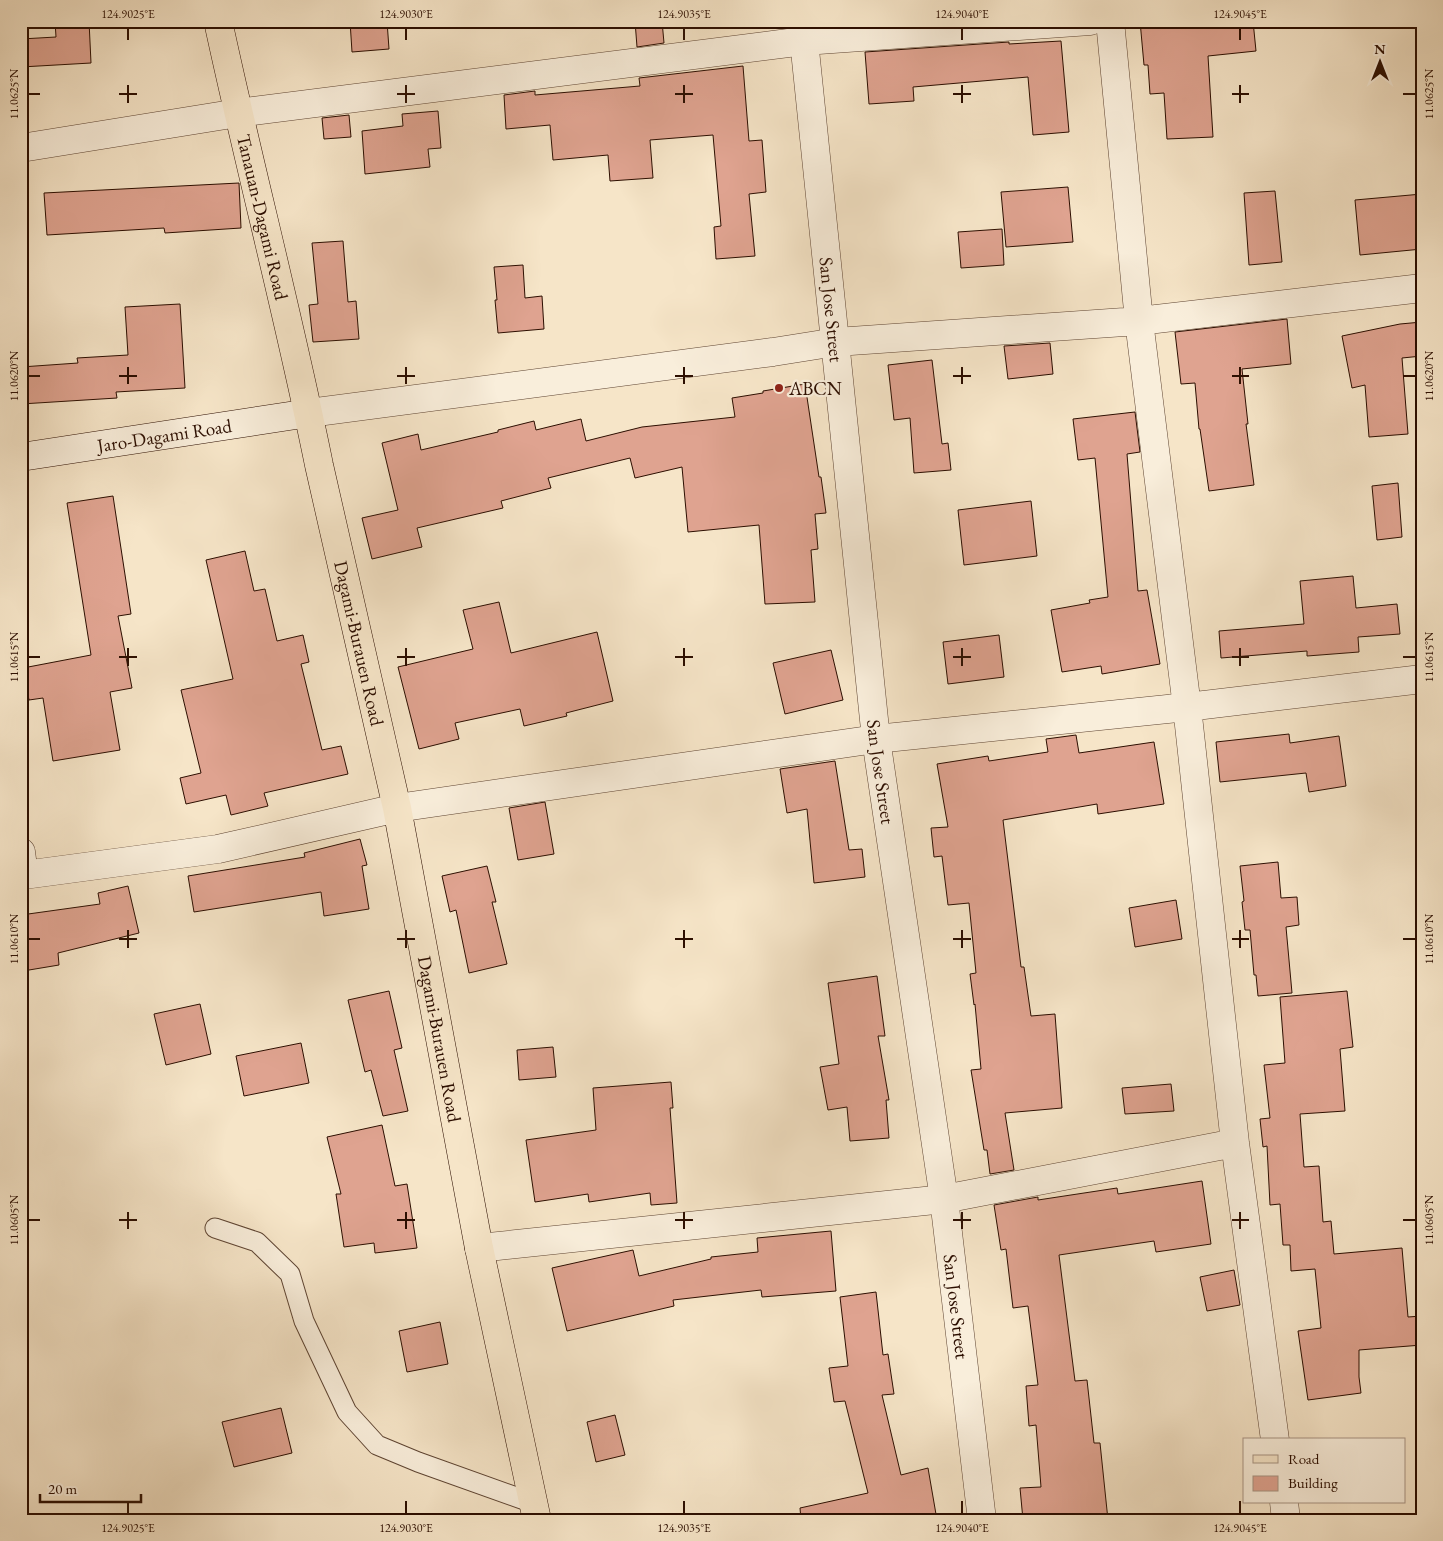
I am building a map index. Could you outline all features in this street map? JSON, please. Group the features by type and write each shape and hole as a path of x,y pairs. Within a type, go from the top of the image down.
{"main road":[{"name":"Tanauan-Dagami Road","path":"218,21 309,413"},
{"name":"Dagami-Burauen Road","path":"309,413 397,808 479,1248 535,1511"}],"street":[{"path":"21,148 238,113 803,31 1090,21"},
{"path":"1110,21 1138,321 1187,707 1235,1143 1275,1438"},
{"name":"San Jose Street","path":"803,31 876,740 944,1200 982,1520"},
{"name":"Jaro-Dagami Road","path":"21,457 309,413 836,342 1138,321 1422,288"},
{"path":"21,852 24,875 218,849 397,808 876,740 1187,707 1422,679"},
{"path":"479,1248 944,1200 1235,1143"},
{"path":"1284,1504 1286,1520"}],"lane":[{"path":"215,1228 257,1242 290,1274 304,1321 347,1412 377,1445 535,1511"}],"building":[{"path":"55,21 89,21 91,63 21,67 21,39 56,37"},
{"path":"350,21 387,21 389,49 352,52"},
{"path":"635,21 662,21 664,43 637,47"},
{"path":"1140,21 1253,21 1256,51 1208,56 1213,137 1167,139 1164,93 1150,94 1148,65 1144,65"},
{"path":"1061,41 1069,132 1033,135 1028,77 913,87 914,101 869,104 865,52 1009,42 1009,44"},
{"path":"743,66 749,141 762,140 766,192 749,194 755,256 716,259 714,227 721,226 713,135 650,140 653,178 610,181 608,155 553,160 550,125 506,129 504,95 535,91 535,95 640,86 639,78"},
{"path":"438,111 441,148 428,149 430,167 365,174 362,131 403,126 402,114"},
{"path":"349,115 351,137 324,139 322,118"},
{"path":"239,183 241,228 165,233 164,228 47,235 44,193"},
{"path":"1068,187 1073,242 1006,247 1001,192"},
{"path":"1275,191 1282,262 1249,265 1244,193"},
{"path":"1422,194 1422,249 1360,255 1355,200"},
{"path":"1002,229 1004,265 961,268 958,232"},
{"path":"343,241 348,302 356,301 359,339 313,342 309,305 318,304 312,243"},
{"path":"523,265 525,298 542,296 544,329 498,333 494,267"},
{"path":"180,304 185,388 116,392 117,398 21,404 21,367 78,363 77,358 128,355 125,307"},
{"path":"1287,319 1291,364 1242,369 1248,424 1246,424 1254,485 1209,491 1199,429 1195,383 1181,384 1175,332"},
{"path":"1422,322 1422,356 1402,358 1408,434 1369,437 1365,385 1352,388 1342,336 1400,324"},
{"path":"1050,343 1053,374 1008,379 1004,346"},
{"path":"932,360 942,444 948,443 951,470 914,473 910,418 894,420 888,365"},
{"path":"805,384 826,513 815,514 818,549 811,550 815,602 765,604 759,525 688,532 682,467 635,478 630,458 548,478 551,488 501,501 503,508 417,528 422,547 372,559 362,518 398,510 382,443 418,434 421,450 498,432 498,430 534,421 536,430 581,419 586,441 642,427 735,417 732,398"},
{"path":"1135,412 1140,452 1127,454 1138,591 1147,590 1160,664 1102,674 1101,666 1062,672 1051,610 1090,603 1089,600 1108,597 1095,458 1078,460 1073,419"},
{"path":"1398,483 1402,537 1377,540 1372,486"},
{"path":"113,496 131,614 118,616 132,688 110,692 120,750 53,761 43,698 29,700 23,668 91,655 67,503"},
{"path":"1031,501 1037,556 964,565 958,510"},
{"path":"245,551 254,591 265,589 277,641 303,635 309,662 301,664 322,750 341,746 348,774 264,793 268,806 231,815 226,795 186,804 180,778 201,773 181,690 233,679 206,560"},
{"path":"1353,576 1356,608 1397,604 1400,634 1358,637 1359,652 1307,656 1307,651 1221,658 1219,631 1304,624 1300,581"},
{"path":"499,602 511,653 597,632 613,701 566,713 567,716 524,726 520,709 455,723 459,739 419,749 398,667 473,649 463,610"},
{"path":"999,635 1004,677 948,684 943,642"},
{"path":"831,650 843,700 785,714 773,663"},
{"path":"1289,734 1290,743 1339,736 1346,786 1309,792 1306,773 1220,782 1216,742"},
{"path":"1076,735 1079,753 1154,742 1164,804 1098,814 1097,804 1003,820 1021,967 1024,967 1031,1016 1055,1014 1062,1108 1005,1113 1014,1170 990,1174 987,1150 984,1150 971,1070 981,1069 975,1004 970,974 976,973 969,903 948,905 942,856 934,857 931,828 948,827 937,764 988,756 989,761 1048,752 1046,739"},
{"path":"835,761 849,850 862,849 865,877 814,883 807,809 787,813 780,769"},
{"path":"545,802 554,854 518,860 509,808"},
{"path":"360,839 367,865 362,866 369,909 324,916 321,892 194,912 188,876 305,857 304,853"},
{"path":"1278,862 1281,898 1297,897 1299,925 1286,927 1292,993 1258,996 1250,930 1245,930 1240,866"},
{"path":"487,866 496,902 492,902 507,964 469,973 456,910 450,912 442,876"},
{"path":"128,886 139,933 58,953 59,965 23,971 21,915 100,904 98,893"},
{"path":"1176,900 1182,939 1135,947 1129,908"},
{"path":"877,976 885,1036 878,1036 889,1100 886,1100 889,1138 850,1141 847,1107 828,1110 820,1067 839,1064 828,983"},
{"path":"389,991 402,1048 394,1050 408,1111 383,1116 371,1070 365,1072 348,1000"},
{"path":"1347,991 1353,1047 1340,1049 1345,1111 1300,1114 1304,1167 1319,1166 1323,1222 1331,1221 1334,1254 1402,1248 1408,1317 1422,1316 1422,1345 1359,1350 1361,1393 1308,1400 1298,1331 1321,1328 1315,1269 1291,1271 1290,1245 1283,1245 1280,1204 1270,1205 1267,1146 1263,1147 1260,1119 1270,1118 1264,1065 1285,1063 1280,997"},
{"path":"200,1004 211,1054 166,1065 154,1014"},
{"path":"301,1043 309,1083 244,1096 236,1056"},
{"path":"553,1047 556,1077 519,1080 517,1050"},
{"path":"671,1082 673,1108 670,1108 677,1203 651,1205 650,1193 589,1202 588,1194 535,1202 526,1140 596,1130 593,1088"},
{"path":"1171,1084 1174,1111 1125,1114 1122,1088"},
{"path":"382,1125 395,1186 407,1184 417,1248 375,1253 374,1243 344,1247 336,1194 341,1194 327,1137"},
{"path":"1202,1181 1211,1244 1156,1252 1154,1241 1059,1255 1075,1381 1087,1380 1094,1443 1100,1443 1108,1520 1023,1520 1020,1488 1041,1487 1036,1425 1029,1426 1026,1386 1038,1385 1028,1306 1013,1308 1006,1249 1001,1250 994,1205 1038,1197 1038,1200 1117,1188 1118,1194"},
{"path":"831,1231 836,1291 762,1297 761,1290 673,1300 674,1306 567,1331 552,1268 633,1250 639,1276 711,1259 711,1257 758,1252 757,1238"},
{"path":"1234,1270 1240,1305 1207,1311 1200,1277"},
{"path":"876,1292 883,1355 888,1354 894,1394 882,1395 901,1475 928,1468 937,1520 801,1520 800,1508 868,1493 845,1401 834,1402 829,1368 848,1366 840,1297"},
{"path":"440,1322 448,1364 407,1372 399,1331"},
{"path":"281,1408 292,1453 234,1467 222,1422"},
{"path":"615,1415 625,1455 596,1462 587,1422"}],"place":[{"name":"ABCN","path":"779,388"}]}
